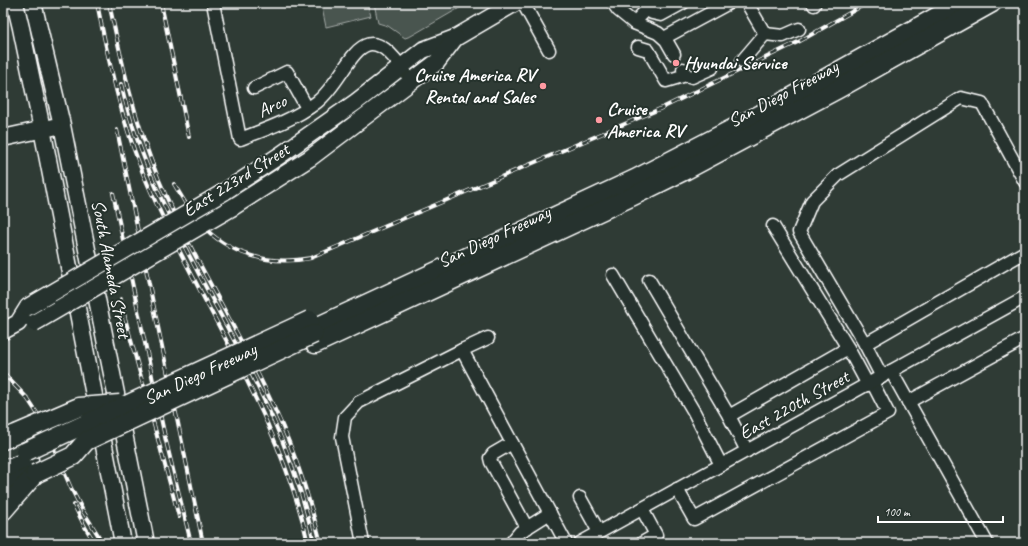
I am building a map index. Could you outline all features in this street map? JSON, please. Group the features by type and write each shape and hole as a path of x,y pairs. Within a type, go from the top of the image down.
{"highway":[{"name":"San Diego Freeway","path":"3,462 30,462 73,456 86,441 313,332 581,194 696,137 942,3"},
{"path":"313,332 636,179 761,114 962,3"},
{"path":"3,468 12,468 30,462 648,178 803,97 973,3"},
{"name":"San Diego Freeway","path":"3,489 30,462 133,402 313,332 633,196 825,96 992,3"},
{"path":"10,437 79,407 133,402"},
{"path":"3,511 30,462"}],"main road":[{"path":"15,3 42,129 123,543"},
{"name":"South Alameda Street","path":"33,3 62,125 146,543"},
{"name":"East 223rd Street","path":"8,327 28,307 224,192 279,156 356,102 423,50 455,38 515,3"},
{"name":"East 223rd Street","path":"8,327 34,323 233,207 310,158 437,62 455,38"},
{"path":"3,138 62,125"}],"street":[{"name":"Arco","path":"213,3 240,139 266,130 296,116 317,102 330,90 352,55 361,47 371,44 380,45 401,67 410,82"},
{"path":"523,3 549,50"},
{"path":"614,3 618,10 634,23 658,32 664,38 674,54"},
{"path":"634,23 646,6 652,12 661,15 682,3"},
{"path":"664,38 729,3"},
{"path":"747,3 765,34"},
{"path":"765,34 783,36 803,26"},
{"path":"742,61 765,34"},
{"path":"638,47 648,50 666,81 684,72 692,76 712,68"},
{"path":"254,88 287,72 307,108"},
{"path":"678,489 694,519 888,413 878,379 865,344 799,232 812,201 838,175 961,98 982,103 1025,182"},
{"path":"772,226 848,348 878,379 908,402 987,543"},
{"path":"865,344 1025,252"},
{"path":"613,275 694,412 722,464"},
{"path":"650,280 729,416 747,451"},
{"name":"East 220th Street","path":"584,542 599,532 1025,297"},
{"path":"363,543 342,437 345,417 359,402 488,338"},
{"path":"908,402 1025,338"},
{"path":"729,416 848,348"},
{"path":"462,350 566,543"},
{"path":"512,443 493,454 490,458 527,528"},
{"path":"580,498 599,532"},
{"path":"642,509 656,535 642,543"},
{"path":"511,543 520,532 550,513"}],"shaded area":[{"path":"321,3 367,3 371,16 326,27"},
{"path":"374,3 468,3 405,38 388,26 378,23"}],"railway":[{"path":"97,3 107,52 133,148 172,237 260,408 279,452 295,497 308,543"},
{"path":"109,3 130,93 150,158 172,210 248,354 283,428 302,476 321,543"},
{"path":"161,3 189,137"},
{"path":"174,184 195,218 223,243 236,250 265,259 295,260 311,258 662,108 800,41 867,3"},
{"path":"121,84 133,128 149,171 168,213 252,375 279,432 302,495 314,543"},
{"path":"117,130 203,543"},
{"path":"113,193 165,437 191,543"},
{"path":"121,299 179,517"},
{"path":"3,373 27,398 41,419 71,488 103,543"},
{"path":"74,505 95,543"}],"place":[{"name":"Hyundai Service","path":"676,63"},
{"name":"Cruise America RV Rental and Sales","path":"543,86"},
{"name":"Cruise America RV","path":"599,120"}]}
